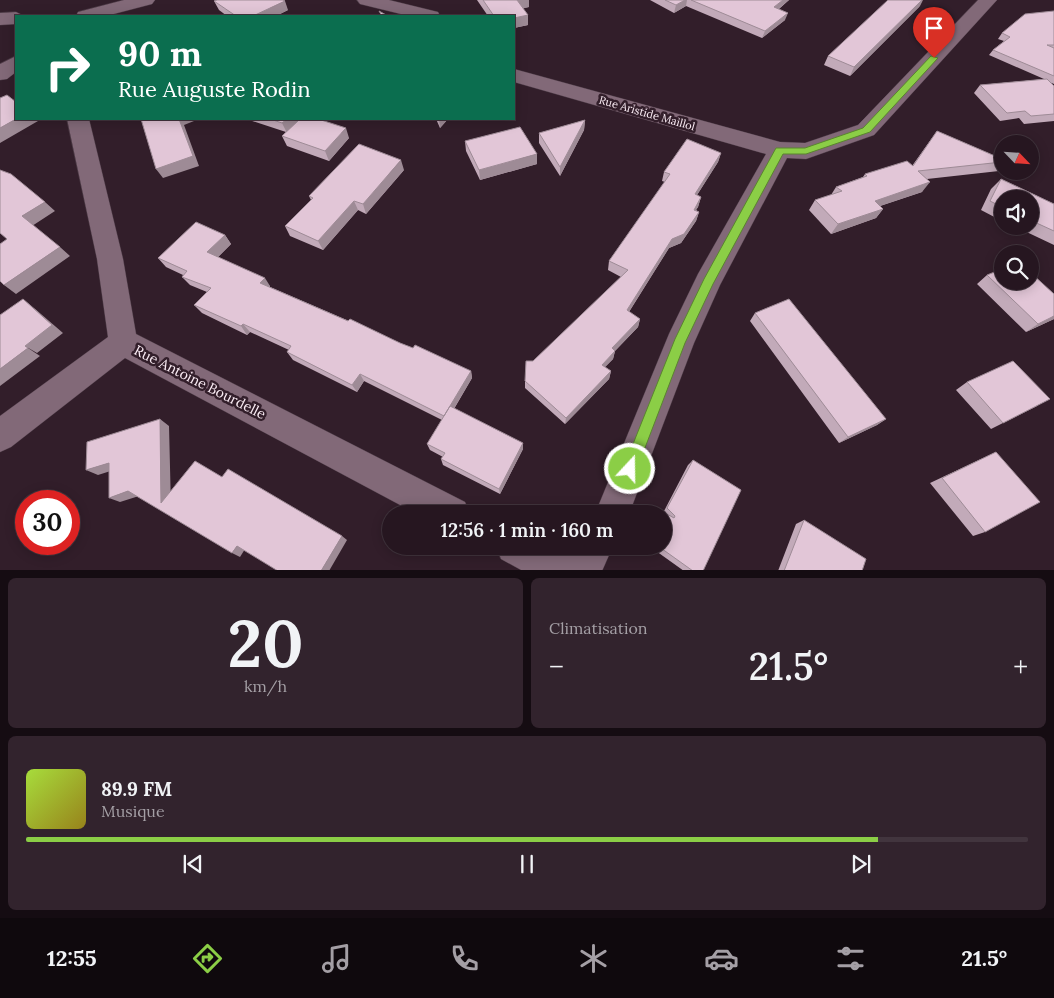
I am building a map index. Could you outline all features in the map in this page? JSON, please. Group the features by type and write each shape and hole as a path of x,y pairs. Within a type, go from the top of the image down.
{"street":[{"path":"89,15 146,0"},
{"path":"368,0 427,15"},
{"name":"Rue Aristide Maillol","path":"515,76 780,150 806,151 866,130 988,0"},
{"path":"0,19 15,18"},
{"name":"Rue Antoine Bourdelle","path":"78,120 110,260 124,342 436,505"},
{"path":"616,505 679,343 708,282 780,150"},
{"path":"0,436 124,342"},
{"path":"532,555 561,570"},
{"path":"583,570 590,555"}],"building":[{"path":"483,0 517,0 528,15 515,18 515,15 493,15"},
{"path":"665,0 685,0 676,5"},
{"path":"691,0 783,0 774,7 788,13 765,31"},
{"path":"888,0 922,0 854,67 828,56"},
{"path":"214,1 285,1 255,15 235,15"},
{"path":"1054,11 1054,45 1047,45 1054,48 1054,76 993,50 1010,37 1002,33 1025,14"},
{"path":"1047,79 1054,86 1054,114 1031,116 1025,111 1007,113 980,85"},
{"path":"7,95 15,101 15,120 0,128 0,98"},
{"path":"141,120 179,120 193,156 156,169"},
{"path":"273,120 286,120 282,123"},
{"path":"299,120 321,120 346,128 325,151 282,136"},
{"path":"585,120 560,167 539,133"},
{"path":"520,127 537,154 479,170 465,141"},
{"path":"937,131 994,156 994,163 918,171 930,182 875,201 883,209 838,224 815,200 842,191 836,187 867,176 865,174 907,161 913,166"},
{"path":"687,139 721,153 695,194 701,197 694,210 699,212 684,234 672,239 627,310 640,319 612,348 615,351 602,365 611,371 566,418 525,381 526,361 533,361 628,270 609,261 670,174 664,172"},
{"path":"359,144 401,160 363,204 354,201 318,241 285,226 313,198 309,196"},
{"path":"0,170 11,174 45,202 22,216 60,247 4,285 0,281 0,244 7,239 0,233"},
{"path":"1000,180 1003,180 1024,190 996,190"},
{"path":"994,193 994,203 990,201"},
{"path":"1039,197 1054,204 1054,231 1039,224"},
{"path":"196,222 225,235 207,252 265,278 260,283 348,321 350,319 400,343 413,348 415,345 471,371 444,416 360,374 352,385 287,352 291,346 243,324 241,326 194,305 211,288 182,277 187,271 158,258"},
{"path":"994,272 994,282 987,275"},
{"path":"1039,280 1054,294 1054,316 1038,324 1003,290 1039,290"},
{"path":"23,299 52,325 25,346 28,348 0,369 0,315"},
{"path":"789,299 886,419 848,437 755,313"},
{"path":"1013,361 1050,399 1003,423 967,382"},
{"path":"450,406 523,443 499,489 441,459 445,453 427,444"},
{"path":"160,419 161,503 195,461 222,477 228,469 342,536 322,570 276,570 237,546 232,553 128,491 109,498 109,463 86,470 87,442"},
{"path":"996,452 1040,502 985,532 942,478"},
{"path":"693,460 741,490 703,570 692,570 671,555 672,517 674,518 675,516 672,513 672,505 669,505"},
{"path":"804,520 866,559 862,570 784,570"}],"route":[{"path":"630,469 679,343 708,282 780,150 806,151 866,130 934,58"}]}
